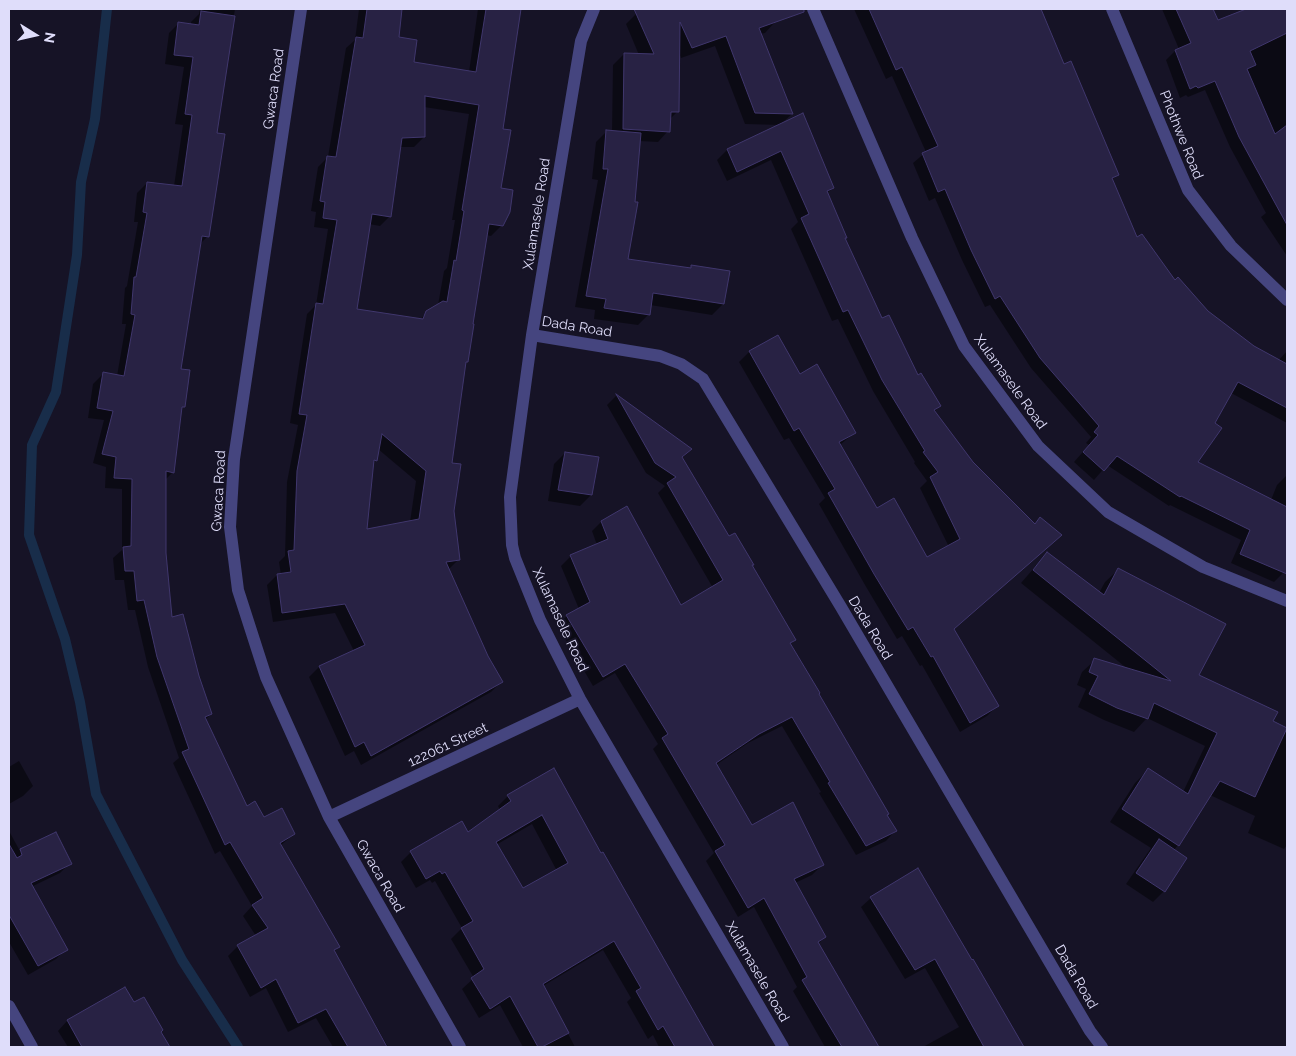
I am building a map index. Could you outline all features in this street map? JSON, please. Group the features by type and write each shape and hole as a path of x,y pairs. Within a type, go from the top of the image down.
{"street":[{"name":"Gwaca Road","path":"301,9 234,459 230,528 238,590 266,678 329,817 460,1047"},
{"name":"Xulamasele Road","path":"594,9 581,41 532,335 510,497 512,545 515,558 540,620 580,699 783,1047"},
{"name":"Xulamasele Road","path":"813,9 912,238 964,346 1038,446 1108,512 1203,567 1287,601"},
{"name":"Phothwe Road","path":"1112,9 1188,190 1231,246 1287,300"},
{"name":"Dada Road","path":"532,335 660,356 681,364 703,379 841,607 1090,1031 1102,1047"},
{"name":"122061 Street","path":"329,817 580,699"},
{"path":"9,1006 32,1047"}],"building":[{"path":"367,9 402,9 399,37 417,40 414,62 476,72 486,9 521,9 503,129 511,130 501,188 513,190 510,212 503,226 489,224 468,362 466,362 452,463 461,464 454,511 460,560 446,562 488,656 503,682 371,756 364,742 355,747 319,666 365,645 345,604 282,613 277,574 291,572 288,551 294,550 297,471 307,415 299,414 316,303 323,304 337,220 323,218 325,202 320,201 327,156 336,157 356,37 363,38","holes":["425,96 479,105 462,210 464,211 456,261 454,260 447,302 443,301 426,311 423,319 357,309 372,214 391,217 402,138 425,137","382,434 426,471 419,519 367,529 374,460 377,461"]},
{"path":"634,9 804,9 804,12 759,28 793,114 755,113 726,36 692,48 680,22 679,112 671,112 670,132 623,129 624,53 654,54"},
{"path":"869,9 1041,9 1064,64 1071,61 1119,175 1112,178 1137,237 1142,234 1175,280 1178,277 1208,311 1254,346 1287,364 1287,408 1238,382 1215,423 1222,428 1198,462 1287,507 1287,574 1240,554 1250,530 1180,497 1117,456 1104,471 1083,452 1098,435 1094,432 1099,426 1040,358 1000,296 995,299 971,250 945,189 938,192 922,153 938,146 902,67 896,70"},
{"path":"1176,9 1213,9 1218,20 1246,9 1287,9 1287,33 1250,51 1256,65 1247,69 1275,134 1287,125 1287,225 1239,137 1215,81 1190,89 1175,50 1191,43"},
{"path":"201,11 235,16 217,133 225,134 209,237 202,236 181,369 190,370 185,407 182,407 174,473 166,471 166,553 172,617 183,614 199,676 212,714 205,717 247,806 255,801 264,817 282,808 295,834 280,843 340,947 334,950 387,1047 348,1047 326,1009 298,1023 276,979 261,988 237,945 268,928 252,905 263,898 230,842 225,845 182,752 189,749 157,657 144,600 137,601 134,571 125,571 123,547 131,546 132,479 114,478 116,457 102,454 113,411 97,408 103,372 124,376 135,315 131,314 134,277 136,277 147,213 143,212 147,182 182,186 192,115 185,114 193,57 174,55 178,22 199,25"},
{"path":"803,113 834,188 827,191 847,238 845,238 882,318 889,315 918,375 921,373 941,406 934,410 973,462 1035,524 1040,517 1062,535 954,629 999,706 970,723 933,656 931,657 913,627 908,630 874,574 828,493 835,489 799,428 794,431 749,351 778,335 800,374 817,364 856,433 839,442 877,508 894,498 927,557 960,539 930,477 938,472 923,452 925,451 882,380 848,310 843,312 801,218 809,214 781,151 737,172 727,149"},
{"path":"606,130 641,133 635,202 638,202 628,259 691,268 691,265 730,271 724,304 653,293 650,315 604,308 606,299 586,296 608,169 603,169"},
{"path":"616,394 692,449 682,457 729,536 735,533 754,565 752,565 796,640 790,643 897,831 866,846 828,783 830,782 792,717 759,734 716,763 752,825 793,802 824,865 794,879 826,937 818,942 879,1047 842,1047 802,980 807,977 764,898 748,908 715,851 725,845 662,738 668,734 625,664 603,677 566,615 590,602 570,555 608,539 601,521 627,506 681,605 723,580 667,483 676,477 655,463"},
{"path":"565,452 599,457 592,495 558,490"},
{"path":"1047,552 1104,595 1118,568 1226,624 1199,675 1278,712 1273,721 1287,728 1255,797 1220,781 1179,846 1122,809 1148,768 1188,794 1217,733 1154,703 1148,719 1117,708 1089,694 1098,676 1089,672 1094,658 1171,681 1033,570"},
{"path":"554,768 601,853 603,852 714,1047 675,1047 663,1026 658,1030 636,991 641,988 614,941 543,984 569,1033 542,1047 538,1047 510,996 490,1009 471,978 484,969 461,928 473,921 445,872 442,874 440,871 426,879 410,851 462,821 468,832 511,801 507,795","holes":["542,815 568,863 523,888 496,842"]},
{"path":"56,832 72,864 31,883 68,950 38,966 9,915 9,844 17,858 22,855 20,849"},
{"path":"1159,839 1187,858 1165,892 1136,873"},
{"path":"918,868 1024,1047 984,1047 935,959 915,970 870,897"},
{"path":"125,987 134,1002 144,997 163,1030 161,1032 170,1047 82,1047 67,1020"}],"waterway":[{"path":"107,9 95,119 81,182 77,255 56,392 32,445 29,535 65,639 80,702 96,794 182,960 238,1047"}]}
